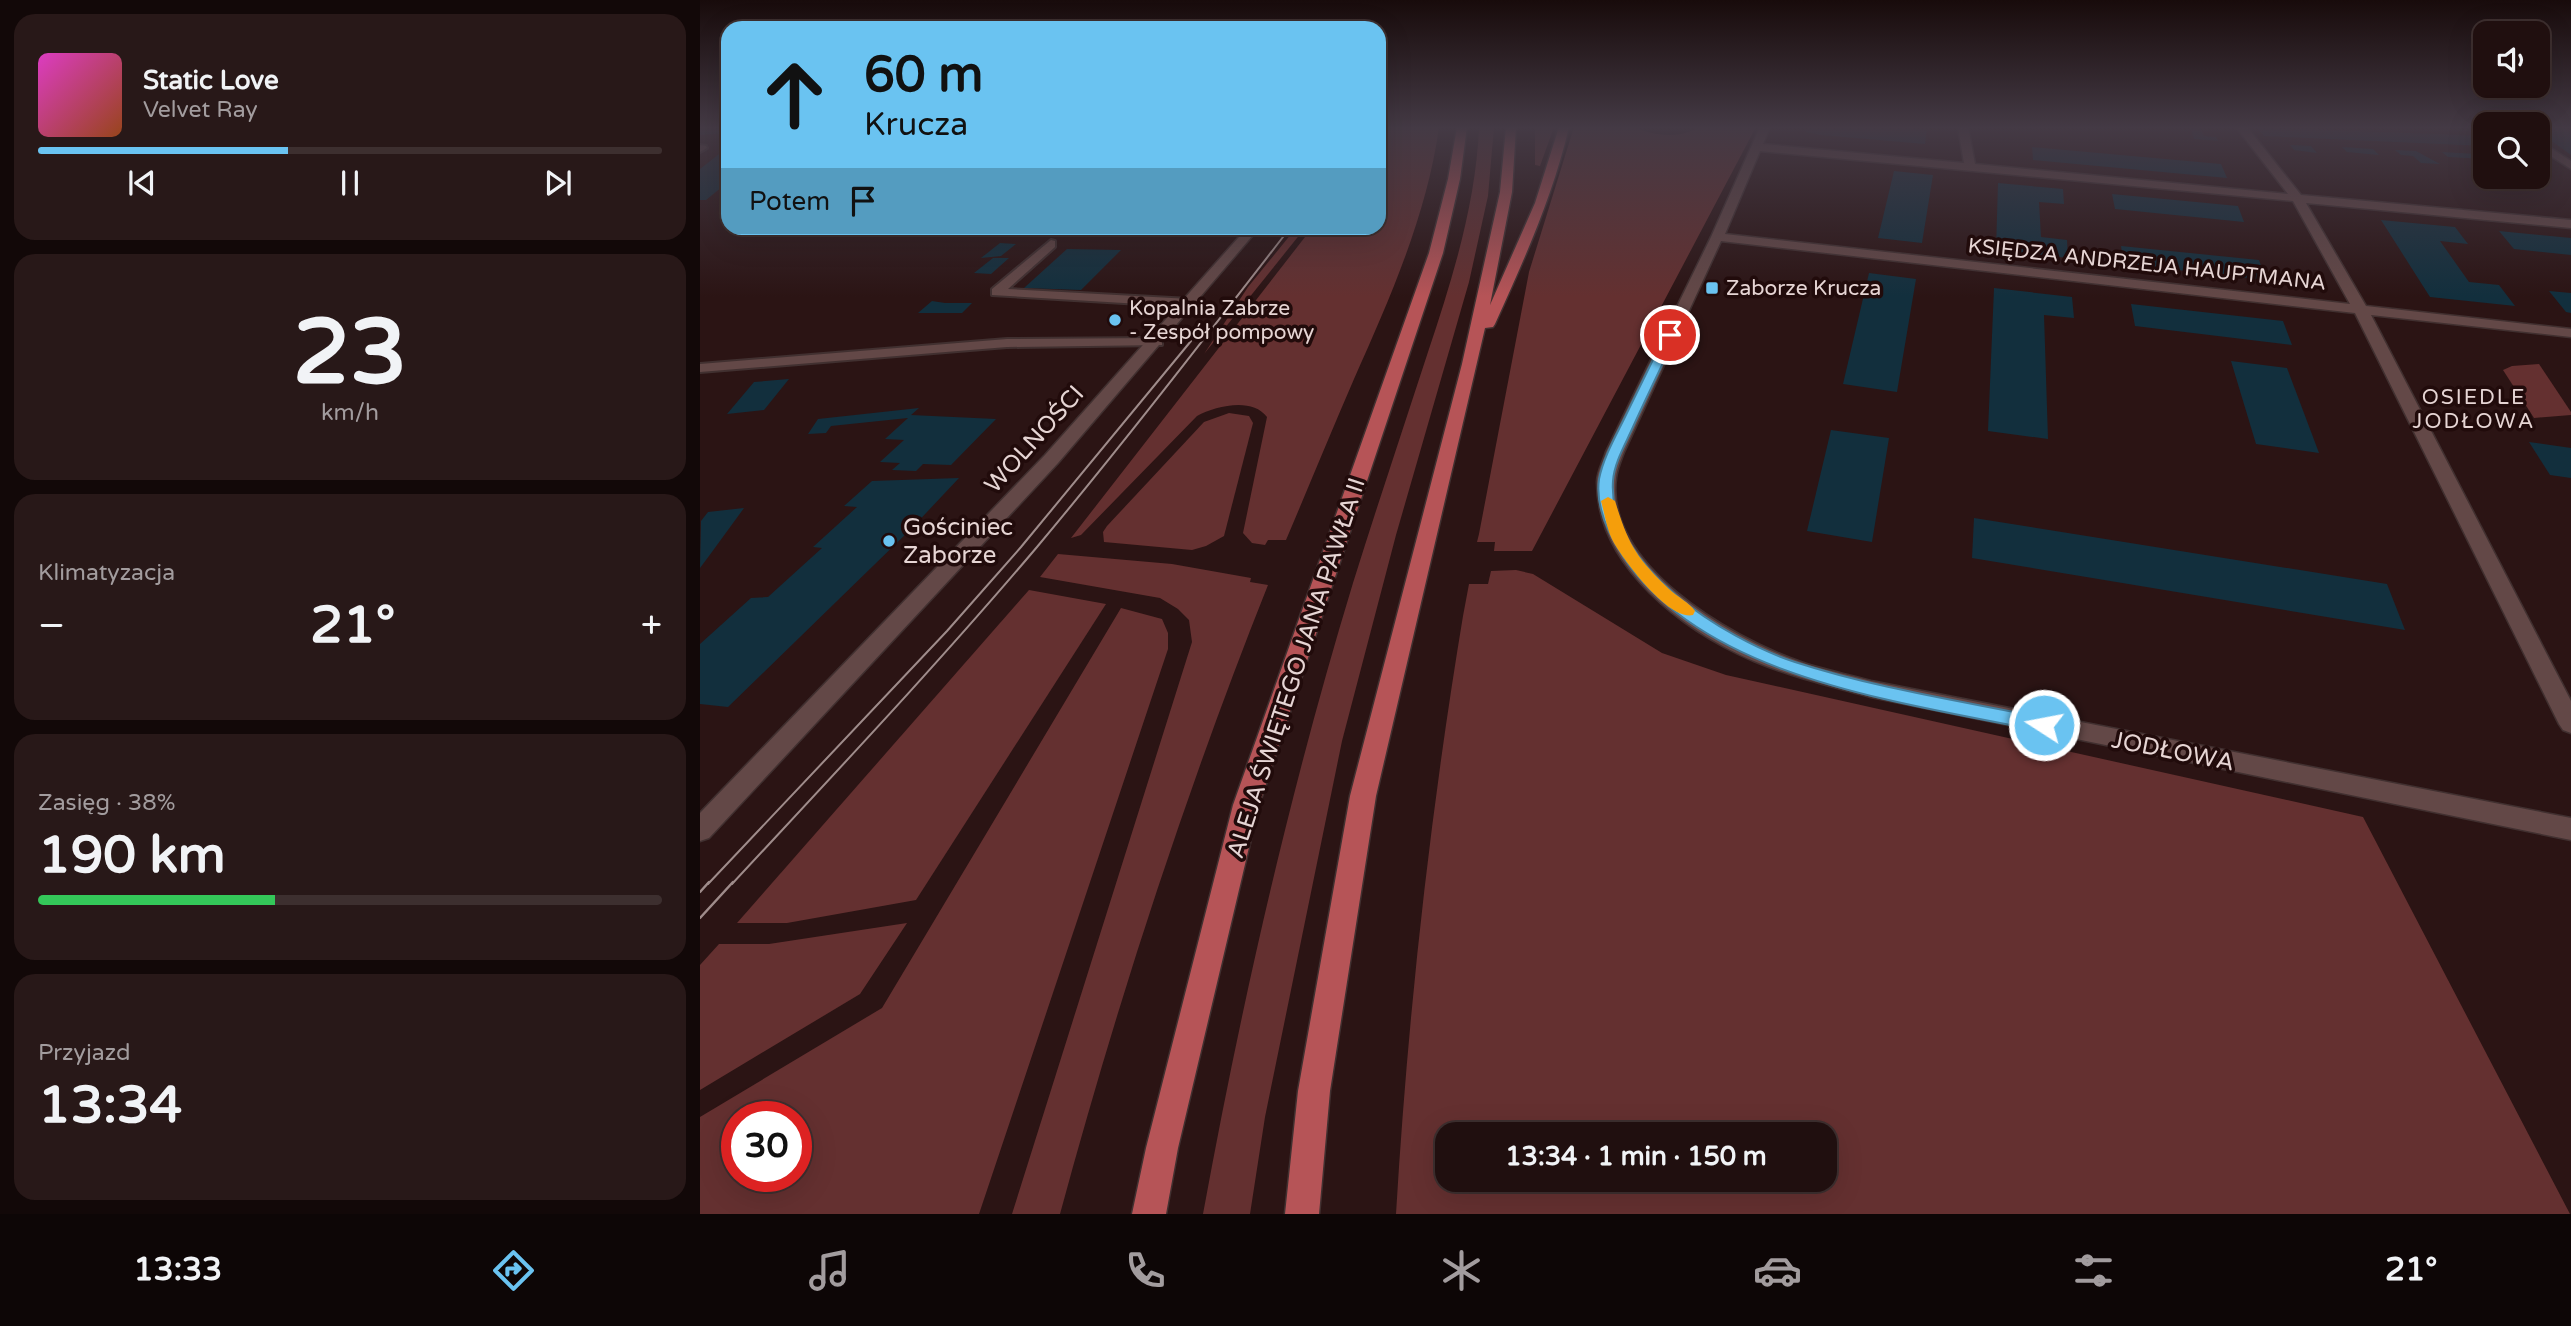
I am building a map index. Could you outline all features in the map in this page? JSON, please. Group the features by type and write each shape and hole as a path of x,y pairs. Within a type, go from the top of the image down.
{"main road":[{"name":"ALEJA ŚWIĘTEGO JANA PAWŁA II","path":"1149,1214 1162,1148 1247,805 1436,253 1453,184"},
{"path":"1302,1214 1314,1091 1363,796 1470,364 1507,184"},
{"path":"1470,364 1528,234 1547,184"}],"street":[{"name":"JODŁOWA","path":"1739,184 1619,443 1606,481 1609,512 1620,540 1639,569 1669,598 1722,636 1787,666 1871,689 2571,829"},
{"path":"2140,184 2571,224"},
{"path":"2286,184 2298,199 2361,310 2571,724"},
{"name":"WOLNOŚCI","path":"700,830 1000,516 1157,342 1247,235"},
{"name":"KSIĘDZA ANDRZEJA HAUPTMANA","path":"1717,236 2571,333"}],"lane":[{"path":"1051,244 997,292 1190,303"},
{"path":"700,368 1007,342 1157,342"}],"shaded area":[{"path":"1386,184 1428,184 1394,287 1286,540 1268,540 1265,545 1252,543 1243,533 1267,417 1252,407 1243,405 1214,409 1197,416 1081,535 1071,538 1307,235 1386,235"},
{"path":"1489,184 1488,196 1469,282 1396,535 1342,741 1265,1117 1250,1214 1203,1214 1251,975 1308,739 1353,583 1454,269 1473,185"},
{"path":"1556,184 1726,184 1532,551 1494,551 1495,542 1477,542 1529,272"},
{"path":"1290,235 1299,235 1204,354 1248,287"},
{"path":"2539,364 2571,415 2534,418 2503,370 2512,366"},
{"path":"1229,413 1249,416 1253,423 1224,536 1192,550 1104,542 1103,532 1107,526 1204,422"},
{"path":"1058,554 1172,564 1251,578 1250,582 1268,585 1209,740 1155,896 1105,1054 1060,1214 1012,1214 1192,642 1189,620 1178,609 1160,598 1040,577"},
{"path":"1516,570 1533,574 1662,653 1726,675 2363,817 2570,1214 1396,1214 1407,1064 1440,765 1469,584 1488,584 1491,571"},
{"path":"1029,590 1106,604 916,900 787,923 737,923"},
{"path":"1121,608 1162,619 1168,633 1168,649 979,1214 700,1214 700,1117 721,1104 721,1192 812,1192 812,1101 727,1101 882,1008"},
{"path":"907,923 860,994 700,1090 700,965 719,944 769,944"}],"building":[{"path":"700,184 721,184 721,188 706,200 700,200"},
{"path":"1891,184 1932,184 1922,243 1878,238"},
{"path":"1998,184 2063,189 2064,204 2039,202 2041,237 2067,240 2068,258 1996,250"},
{"path":"2112,194 2238,206 2244,222 2115,209"},
{"path":"2381,220 2455,227 2468,244 2440,241 2469,282 2499,285 2515,306 2430,297"},
{"path":"2499,231 2571,238 2571,255 2514,249"},
{"path":"1000,243 1016,244 1001,256 981,258"},
{"path":"2121,246 2259,260 2266,280 2124,264"},
{"path":"1067,249 1121,250 1081,290 1024,288"},
{"path":"993,258 1009,258 991,274 974,273"},
{"path":"1869,273 1916,279 1897,392 1843,384"},
{"path":"1994,288 2072,297 2074,318 2044,315 2048,439 1988,431"},
{"path":"2549,291 2571,293 2571,313 2566,312"},
{"path":"932,301 972,303 962,313 918,313"},
{"path":"2131,304 2283,321 2292,345 2135,326"},
{"path":"2231,361 2287,368 2319,453 2256,444"},
{"path":"789,379 764,410 727,414 754,382"},
{"path":"919,408 911,415 996,419 951,465 923,464 916,471 892,470 900,463 880,462 904,440 885,439 908,418 831,426 826,433 808,434 818,419"},
{"path":"1831,430 1889,438 1872,542 1807,531"},
{"path":"2529,442 2571,448 2571,478 2550,475"},
{"path":"959,478 911,529 728,707 700,704 700,644 751,598 768,597 822,548 813,547 857,507 844,506 872,481"},
{"path":"744,508 700,568 701,521 708,512"},
{"path":"1974,518 2387,584 2405,630 1972,558"}],"tram line":[{"path":"732,884 925,675 1037,547 1285,235"},
{"path":"708,884 947,631 1021,547 1191,341"},
{"path":"700,892 709,882"},
{"path":"700,918 733,882"}],"slow traffic":[{"path":"1608,501 1609,512 1620,540 1639,569 1687,611"}],"place":[{"name":"Zaborze Krucza","path":"1712,288"},
{"name":"Kopalnia Zabrze - Zespół pompowy","path":"1115,320"},
{"name":"Gościniec Zaborze","path":"889,541"}],"district":[{"name":"OSIEDLE JODŁOWA","path":"2474,409"}],"route":[{"path":"1670,335 1615,452 1606,481 1609,512 1620,540 1639,569 1669,598 1722,636 1787,666 1871,689 2044,725"}]}
